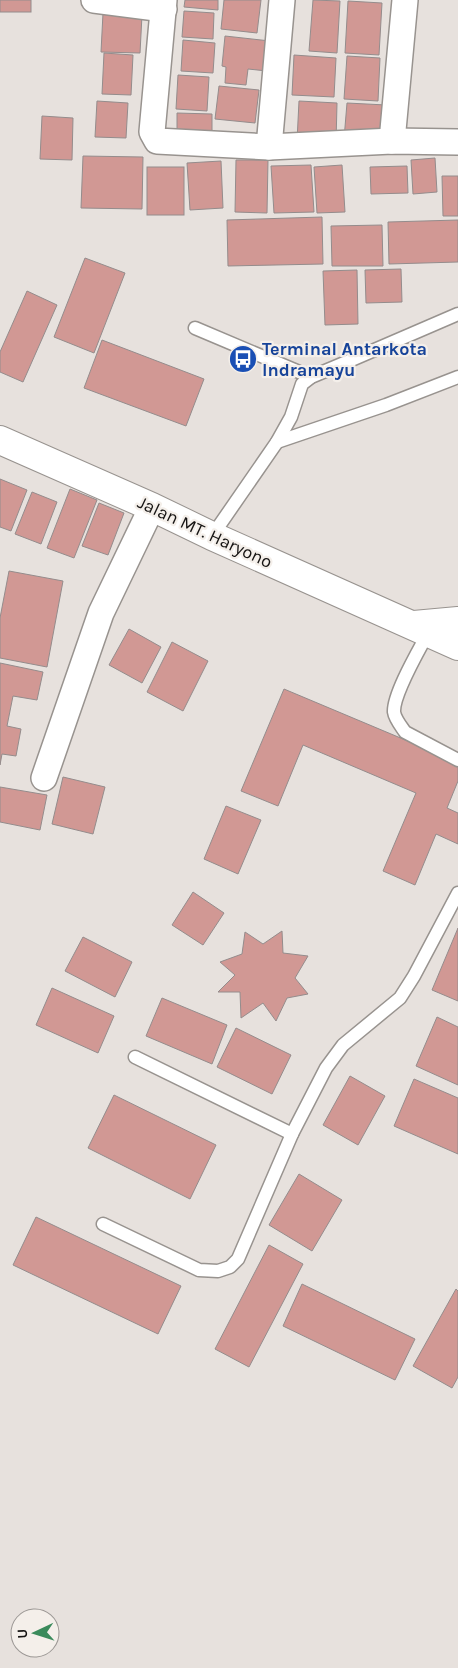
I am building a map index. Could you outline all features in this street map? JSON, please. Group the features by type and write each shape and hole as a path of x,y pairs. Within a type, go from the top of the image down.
{"main road":[{"name":"Jalan MT. Haryono","path":"0,440 152,506 212,536 458,646"},
{"path":"419,629 458,621"}],"street":[{"path":"94,0 164,4 152,132 156,141 269,147 392,141 458,142"},
{"path":"269,147 282,0"},
{"path":"392,141 405,0"},
{"path":"44,778 101,614 152,506"}],"lane":[{"path":"212,536 277,442 291,417 302,384 311,376 458,314"},
{"path":"195,328 311,376"},
{"path":"277,442 386,405 458,377"},
{"path":"419,629 395,704 394,713 405,732 458,760"},
{"path":"103,1224 199,1270 218,1271 230,1267 238,1259 292,1134 326,1068 343,1044 400,998 414,976 458,893"},
{"path":"135,1057 292,1134"}],"building":[{"path":"0,0 31,0 31,12 0,12"},
{"path":"185,0 218,0 218,10 184,7"},
{"path":"224,0 261,0 257,33 221,29"},
{"path":"313,0 340,1 337,53 309,51"},
{"path":"348,1 382,3 379,55 345,53"},
{"path":"184,11 214,13 213,39 182,37"},
{"path":"103,13 142,15 140,53 101,52"},
{"path":"225,36 270,41 267,71 248,69 246,85 225,83 226,67 222,66"},
{"path":"183,40 215,43 213,73 181,71"},
{"path":"104,53 133,55 131,95 102,94"},
{"path":"294,55 336,58 334,97 292,95"},
{"path":"347,56 380,58 378,101 344,99"},
{"path":"178,75 209,77 207,111 176,109"},
{"path":"219,86 259,90 255,123 215,119"},
{"path":"97,101 128,103 126,138 95,137"},
{"path":"299,101 337,103 336,143 297,141"},
{"path":"347,103 386,105 383,141 344,139"},
{"path":"177,113 212,114 212,140 177,139"},
{"path":"42,116 73,118 72,160 40,159"},
{"path":"83,156 143,157 142,209 81,208"},
{"path":"435,158 437,192 413,194 411,160"},
{"path":"236,160 268,160 267,213 235,212"},
{"path":"221,161 223,208 190,210 187,163"},
{"path":"311,165 314,212 274,213 271,166"},
{"path":"342,165 345,212 317,213 314,167"},
{"path":"407,166 408,193 371,194 370,167"},
{"path":"147,167 184,167 184,215 147,215"},
{"path":"442,176 458,176 458,216 443,216"},
{"path":"322,217 323,264 228,266 227,220"},
{"path":"458,220 458,262 389,264 388,222"},
{"path":"382,225 383,266 332,266 331,226"},
{"path":"85,258 125,273 94,353 54,337"},
{"path":"401,269 402,302 366,303 365,270"},
{"path":"357,270 358,324 325,325 323,271"},
{"path":"27,291 57,305 23,382 0,372 0,352"},
{"path":"102,340 204,379 186,426 84,388"},
{"path":"0,479 27,490 11,531 0,527"},
{"path":"70,489 97,500 74,558 47,548"},
{"path":"32,492 57,502 41,544 15,534"},
{"path":"99,503 124,513 108,555 82,546"},
{"path":"9,571 63,581 47,667 0,658 0,618"},
{"path":"129,629 161,647 142,683 109,665"},
{"path":"172,642 208,661 183,711 147,692"},
{"path":"0,663 43,672 37,700 13,696 7,726 21,729 16,756 2,754 0,765"},
{"path":"284,689 441,755 458,764 458,781 447,808 458,813 458,844 436,834 415,885 383,871 416,793 303,745 278,806 241,791"},
{"path":"63,777 105,787 93,834 52,824"},
{"path":"0,787 47,795 40,830 0,822"},
{"path":"226,806 261,820 238,874 204,859"},
{"path":"193,892 224,913 203,945 172,925"},
{"path":"458,928 458,1001 432,990"},
{"path":"282,931 283,953 308,956 295,978 308,994 287,998 276,1021 263,1003 241,1018 240,992 218,992 235,975 220,962 242,954 245,932 263,944"},
{"path":"83,937 132,962 115,997 65,971"},
{"path":"52,988 114,1016 98,1053 36,1025"},
{"path":"162,998 227,1025 212,1064 146,1036"},
{"path":"437,1017 458,1027 458,1085 416,1066"},
{"path":"236,1028 291,1055 272,1094 217,1067"},
{"path":"350,1076 385,1096 358,1145 323,1125"},
{"path":"414,1079 458,1098 458,1154 394,1126"},
{"path":"114,1095 216,1145 190,1199 88,1148"},
{"path":"299,1174 342,1200 312,1251 269,1225"},
{"path":"36,1217 181,1286 158,1334 13,1265"},
{"path":"269,1245 303,1264 249,1367 215,1349"},
{"path":"302,1284 415,1339 395,1380 283,1326"},
{"path":"456,1289 458,1291 458,1377 452,1388 413,1366"}],"place":[{"name":"Terminal Antarkota Indramayu","path":"243,359"}]}
